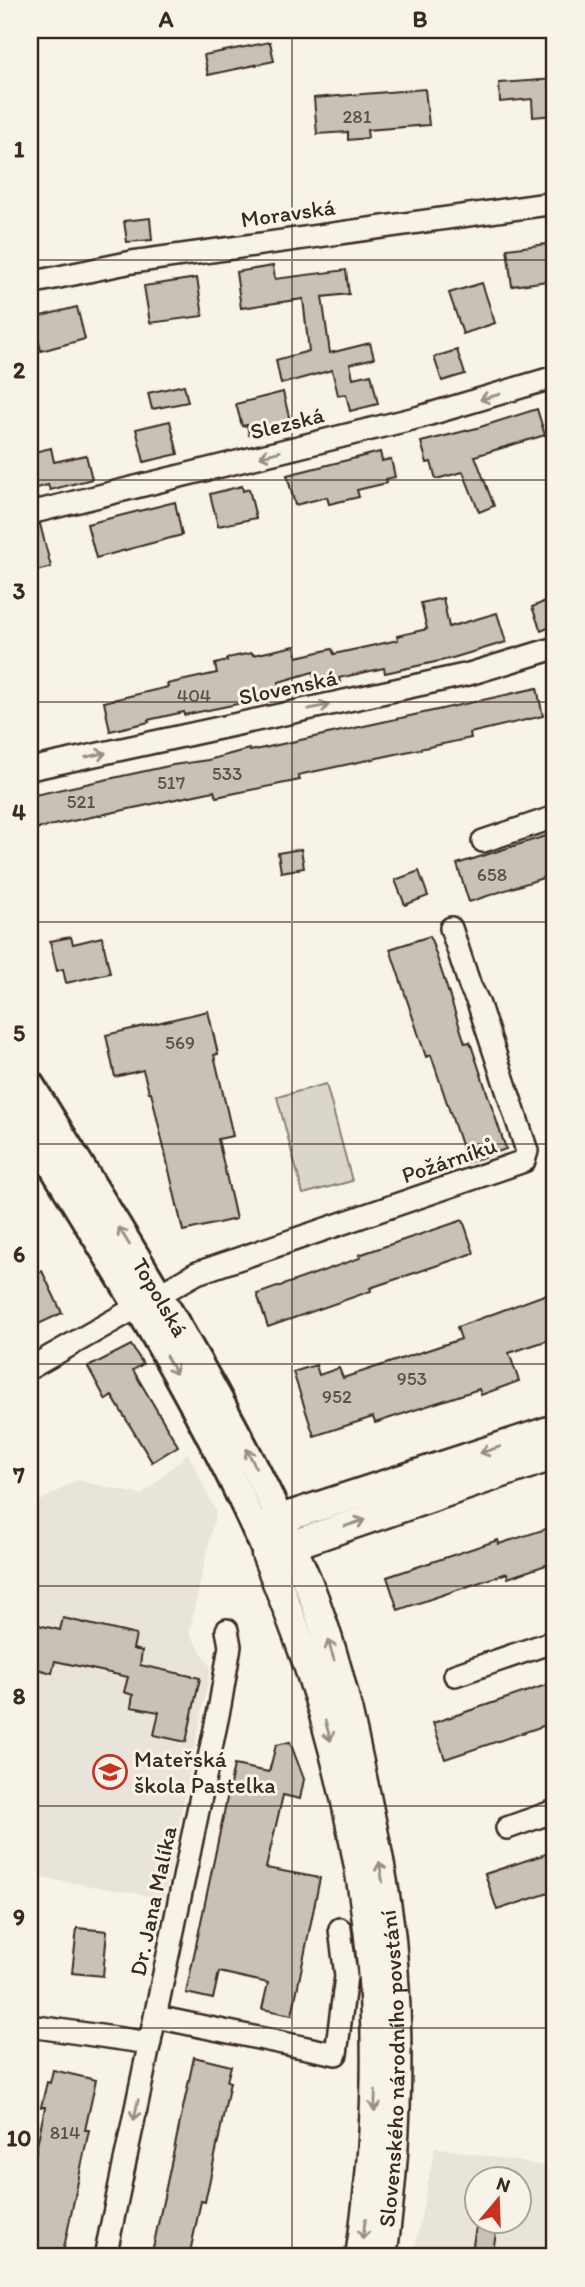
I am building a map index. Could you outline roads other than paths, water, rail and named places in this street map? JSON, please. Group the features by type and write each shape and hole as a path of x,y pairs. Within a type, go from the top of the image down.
{"main road":[{"path":"273,1537 555,1429"},
{"path":"273,1537 555,1455"},
{"name":"Slovenského národního povstání","path":"273,1537 341,1779 356,1852 371,1959 376,2029 375,2110 370,2184 360,2257"},
{"name":"Slovenského národního povstání","path":"273,1537 317,1605 343,1692 376,1843 390,1938 397,2037 397,2107 382,2257"}],"street":[{"name":"Moravská","path":"30,283 132,262 555,203"},
{"name":"Slezská","path":"30,513 420,417 555,377"},
{"name":"Slovenská","path":"30,769 469,674 555,648"},
{"path":"483,841 555,817"},
{"name":"Požárníků","path":"149,1300 197,1273 524,1161 527,1150 451,928"},
{"name":"Topolská","path":"30,1084 149,1300"},
{"name":"Topolská","path":"30,1129 239,1434 273,1537"},
{"path":"30,1368 149,1300"},
{"name":"Dr. Jana Malíka","path":"105,2257 220,1704 230,1646 227,1630"},
{"path":"455,1675 555,1641"},
{"path":"507,1828 555,1811"},
{"path":"156,2017 336,2054 346,1976 340,1928"},
{"path":"30,2026 150,2043"}],"place":[{"name":"Mateřská škola Pastelka","path":"110,1772"}]}
